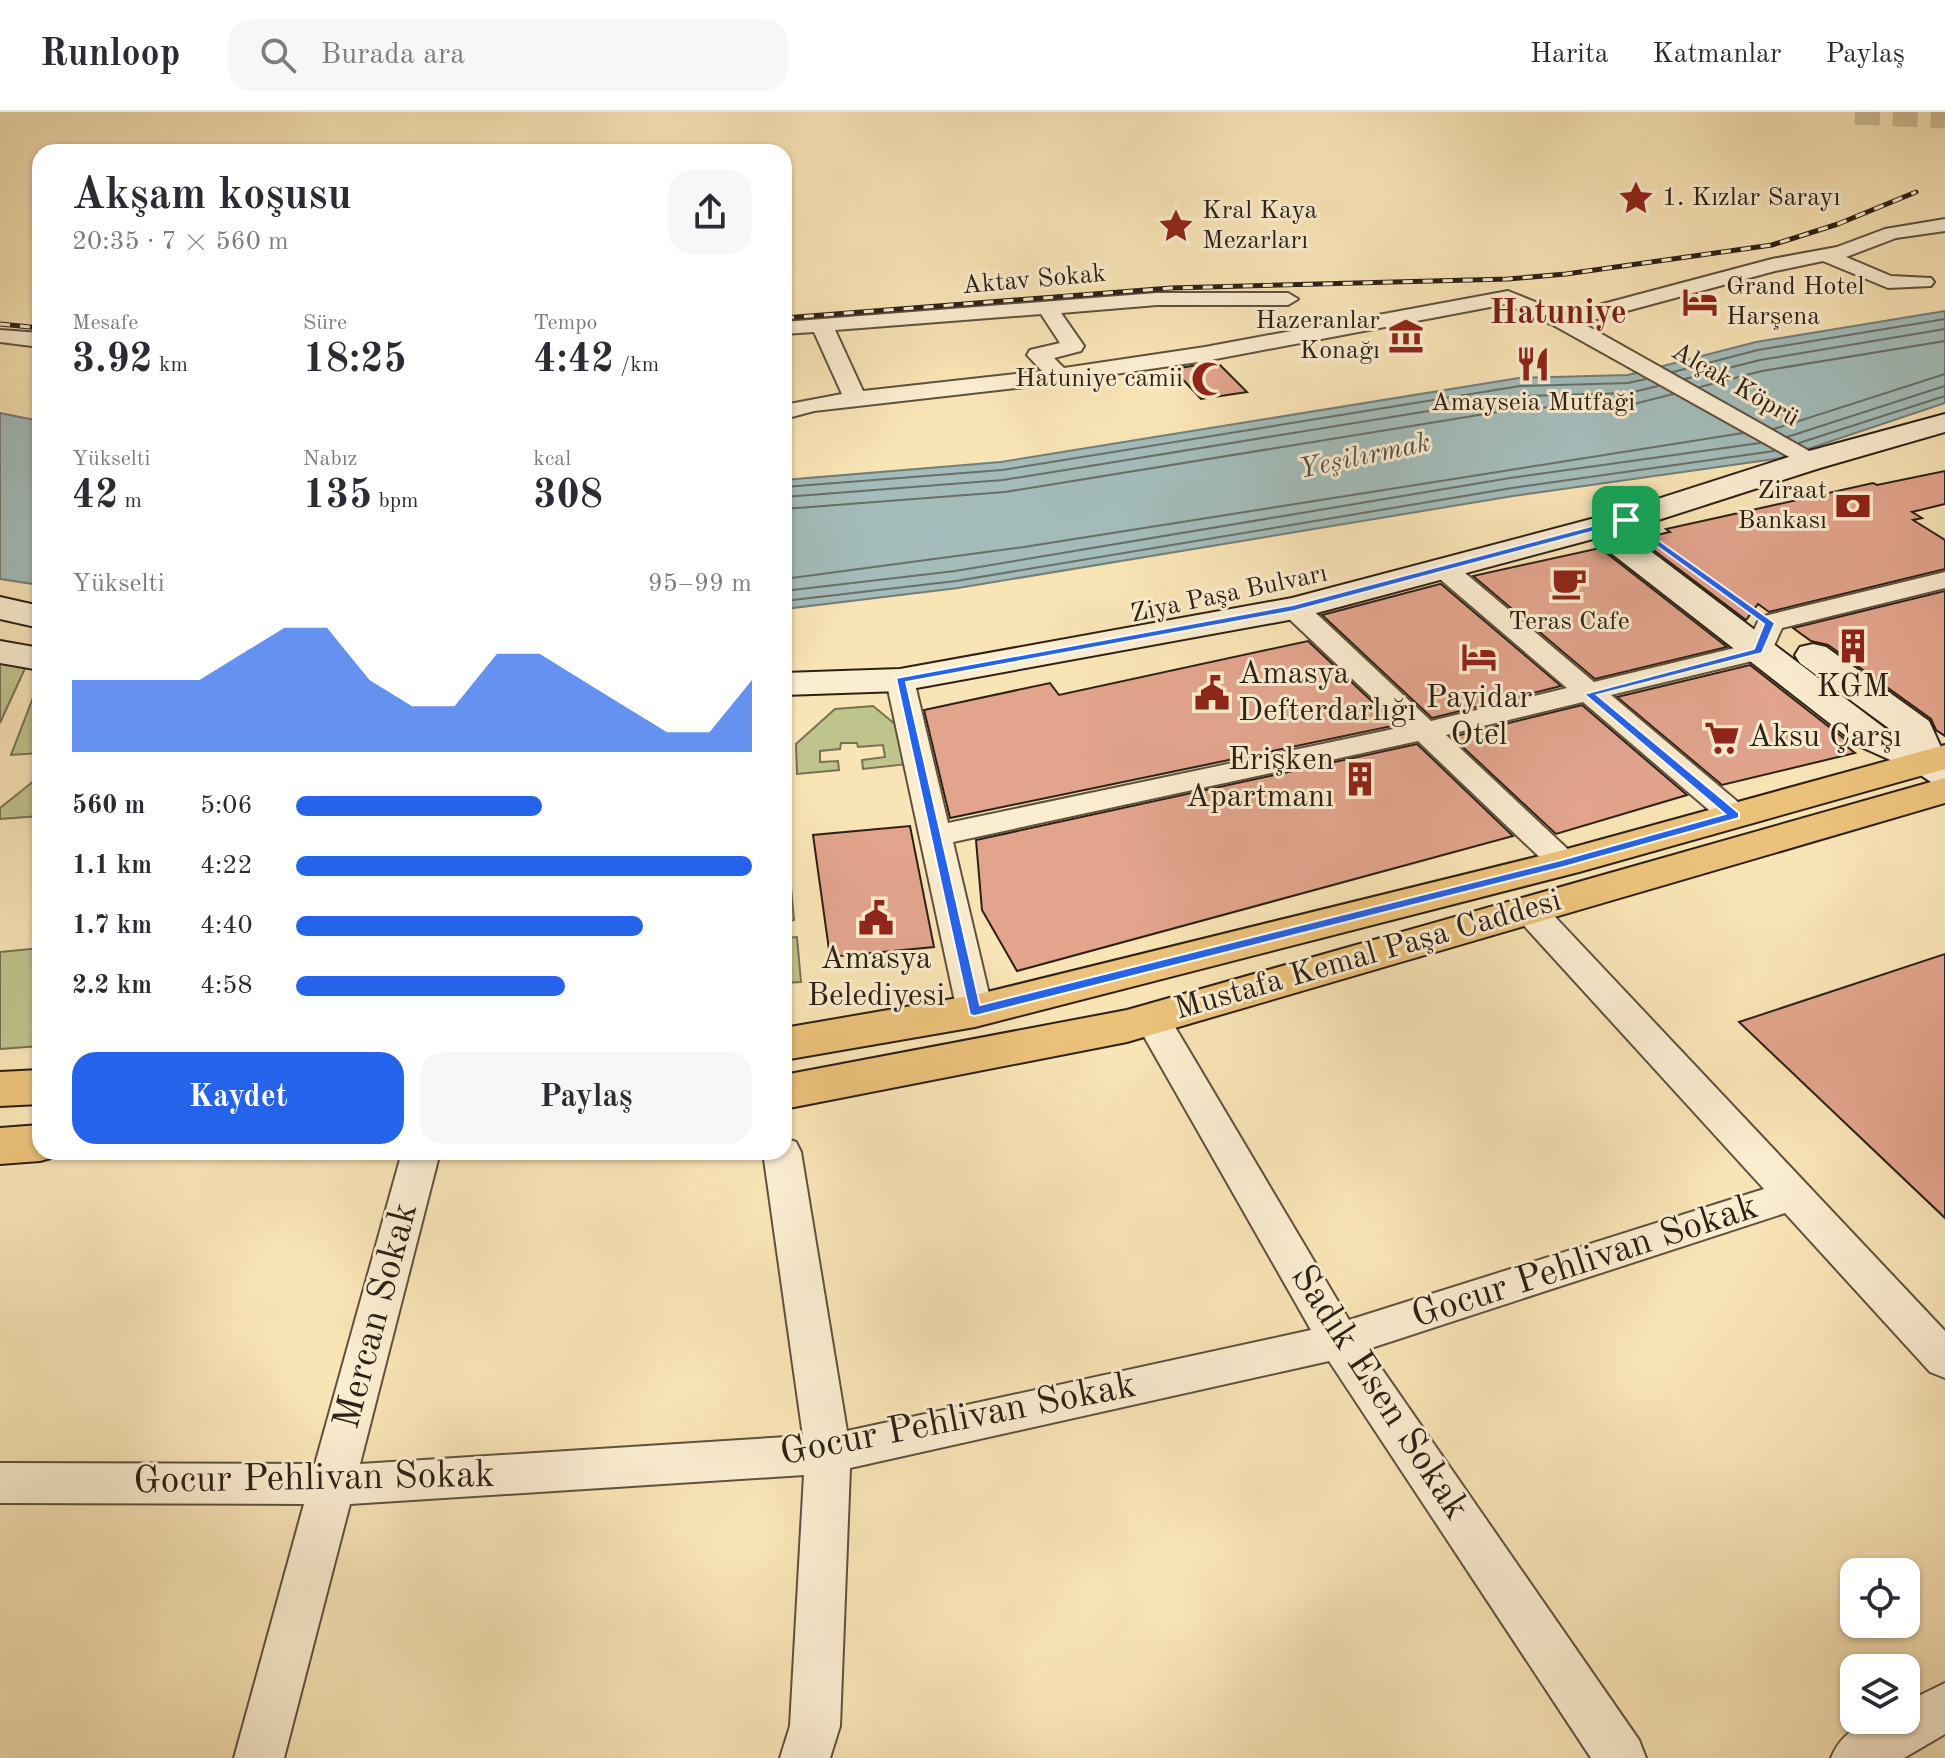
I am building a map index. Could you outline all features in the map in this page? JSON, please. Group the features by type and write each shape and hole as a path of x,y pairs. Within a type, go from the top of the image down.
{"main road":[{"name":"Mustafa Kemal Paşa Caddesi","path":"792,1043 975,1011 1564,863 1734,815 1941,771"},
{"name":"Mustafa Kemal Paşa Caddesi","path":"792,1090 1152,1019 1529,910 1941,771"},
{"path":"0,1089 32,1087"},
{"path":"0,1146 32,1144"}],"street":[{"path":"1563,321 1772,265 1825,255 1892,233 1945,225"},
{"path":"1825,255 1888,282 1924,282"},
{"name":"Alçak Köprü","path":"1059,375 1205,354 1508,297 1563,321 1633,359 1809,461"},
{"name":"Aktav Sokak","path":"792,327 1157,299 1288,299"},
{"path":"1046,306 1073,346 1038,355 1059,375"},
{"path":"822,325 856,400"},
{"path":"0,336 32,339"},
{"path":"792,410 812,404 1059,375"},
{"name":"Ziya Paşa Bulvarı","path":"792,658 843,657 1048,632 1308,578 1939,429"},
{"name":"Ziya Paşa Bulvarı","path":"792,684 900,680 1294,608 1613,524 1809,461"},
{"path":"1613,524 1764,637 1873,738 1941,771"},
{"path":"1443,568 1734,815"},
{"path":"934,836 1589,694 1945,580"},
{"path":"0,608 32,615"},
{"path":"1294,608 1564,863"},
{"path":"0,652 32,658"},
{"path":"900,680 975,1011"},
{"path":"1529,910 1945,1360"},
{"name":"Sadık Esen Sokak","path":"1152,1019 1339,1341 1621,1758"},
{"name":"Mercan Sokak","path":"259,1758 419,1160"},
{"path":"783,1160 828,1454 815,1726 805,1758"},
{"name":"Gocur Pehlivan Sokak","path":"0,1483 376,1484 828,1454 1339,1341 1793,1195"},
{"path":"1856,1758 1945,1707"}],"green space":[{"path":"0,660 27,664 0,723"},
{"path":"32,700 32,754 11,755"},
{"path":"873,706 895,724 908,764 863,769 862,760 885,757 883,745 858,747 857,743 841,743 840,749 820,751 820,762 838,761 839,770 797,774 796,744 835,709"},
{"path":"32,782 32,817 0,819 0,808"},
{"path":"792,937 797,937 801,982 792,983"},
{"path":"32,949 32,1047 0,1049 0,952"}],"water":[{"name":"Yeşilırmak","path":"1945,311 1945,403 1781,458 1513,496 958,588 792,608 792,479 1001,462 1519,378 1628,375 1756,342"},
{"path":"0,413 32,419 32,584 0,579"}],"building":[{"name":"Hatuniye camii","path":"1217,362 1247,392 1201,399 1173,369"},
{"path":"1945,471 1945,504 1912,512 1922,518 1913,520 1945,540 1945,569 1769,612 1758,604 1746,620 1639,539 1670,532 1666,529 1873,483 1877,485"},
{"path":"1600,548 1727,647 1595,679 1473,576"},
{"path":"1441,584 1561,686 1432,718 1322,615"},
{"path":"1945,591 1945,736 1936,730 1931,719 1828,645 1811,641 1793,628"},
{"path":"1308,641 1397,725 950,818 924,710 1050,683 1059,695"},
{"path":"1750,665 1851,744 1845,745 1855,753 1722,785 1617,697"},
{"path":"1582,705 1687,795 1556,834 1452,737"},
{"path":"1417,744 1513,836 1017,971 982,910 976,840"},
{"name":"Amasya Belediyesi","path":"910,826 934,947 830,957 813,835"},
{"path":"1945,954 1945,1218 1739,1022"}],"tunnel":[{"path":"1855,112 1945,116"}],"railway":[{"path":"792,317 1171,288 1508,279 1566,274 1772,245 1838,224 1916,192"},
{"path":"0,324 32,327"}],"place":[{"name":"1. Kızlar Sarayı","path":"1636,198"},
{"name":"Kral Kaya Mezarları","path":"1176,226"},
{"name":"Grand Hotel Harşena","path":"1700,302"},
{"name":"Hazeranlar Konağı","path":"1406,336"},
{"name":"Amayseia Mutfaği","path":"1533,364"},
{"name":"Hatuniye camii","path":"1209,379"},
{"name":"Ziraat Bankası","path":"1853,506"},
{"name":"Teras Cafe","path":"1569,583"},
{"name":"KGM","path":"1853,646"},
{"name":"Payidar Otel","path":"1479,657"},
{"name":"Amasya Defterdarlığı","path":"1212,693"},
{"name":"Aksu Çarşı","path":"1722,738"},
{"name":"Erişken Apartmanı","path":"1360,779"},
{"name":"Amasya Belediyesi","path":"876,918"}],"district":[{"name":"Hatuniye","path":"1558,314"}],"route":[{"path":"1626,520 1770,623 1759,651 1589,694 1734,815 1564,863 975,1011 900,680 1193,629 1294,608 1626,520"}]}
